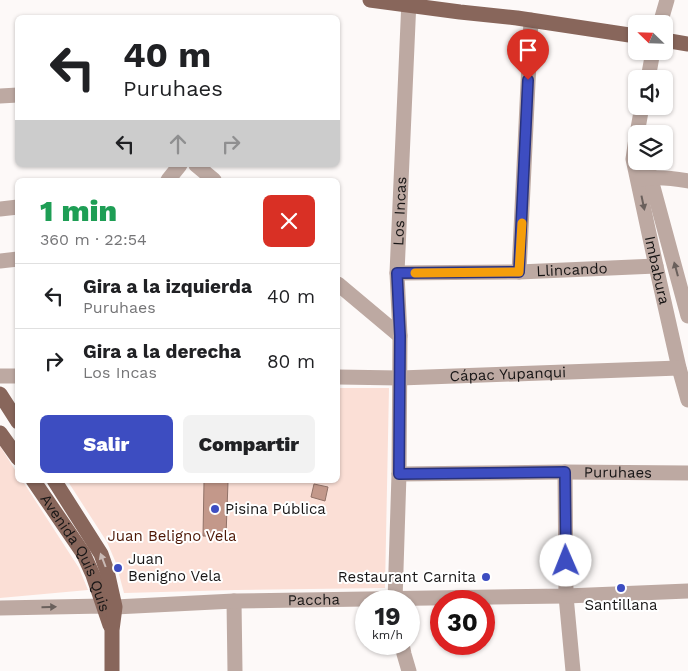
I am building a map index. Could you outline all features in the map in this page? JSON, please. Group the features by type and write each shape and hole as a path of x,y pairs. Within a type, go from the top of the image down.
{"main road":[{"path":"370,0 408,3 628,35"},
{"path":"673,42 688,44"},
{"path":"0,394 15,417"},
{"path":"0,433 15,454"},
{"name":"Avenida Quis Quis","path":"35,483 83,553 109,607"},
{"name":"Avenida Quis Quis","path":"56,483 102,554 107,571 112,630 112,671"}],"street":[{"path":"663,15 667,0"},
{"name":"Los Incas","path":"395,590 400,378 397,273 408,3"},
{"path":"519,272 531,20"},
{"path":"0,96 15,95"},
{"path":"170,178 178,167"},
{"path":"198,167 212,178"},
{"name":"Imbabura","path":"639,170 644,178 688,315"},
{"name":"Imbabura","path":"645,170 644,178 656,266 688,400"},
{"path":"644,178 671,178 688,181"},
{"path":"0,209 15,206"},
{"path":"0,261 15,259"},
{"name":"Llincando","path":"397,273 519,272 656,266"},
{"path":"340,286 400,336"},
{"name":"Cápac Yupanqui","path":"340,377 400,378 679,368"},
{"path":"0,376 15,376"},
{"path":"565,472 566,596 572,671"},
{"name":"Puruhaes","path":"399,474 688,473"},
{"name":"Paccha","path":"420,599 688,591"},
{"name":"Paccha","path":"0,608 109,607 234,601 355,600"},
{"path":"234,601 235,671"},
{"path":"404,655 409,671"}],"green space":[{"name":"Juan Beligno Vela","path":"340,388 389,388 385,588 124,593 116,563 107,542 69,483 340,483"},
{"path":"0,446 15,470 15,483 24,483 79,568 88,590 0,598"}],"shaded area":[{"name":"Pisina Pública","path":"204,483 228,483 226,536 203,536"},
{"path":"314,484 328,487 325,501 311,497"}],"slow traffic":[{"path":"415,273 519,272 522,223"}],"place":[{"name":"Pisina Pública","path":"215,509"},
{"name":"Juan Benigno Vela","path":"118,568"},
{"name":"Restaurant Carnita","path":"486,577"},
{"name":"Santillana","path":"621,588"}],"route":[{"path":"528,80 519,272 397,273 400,336 399,474 565,472 566,561"}]}
